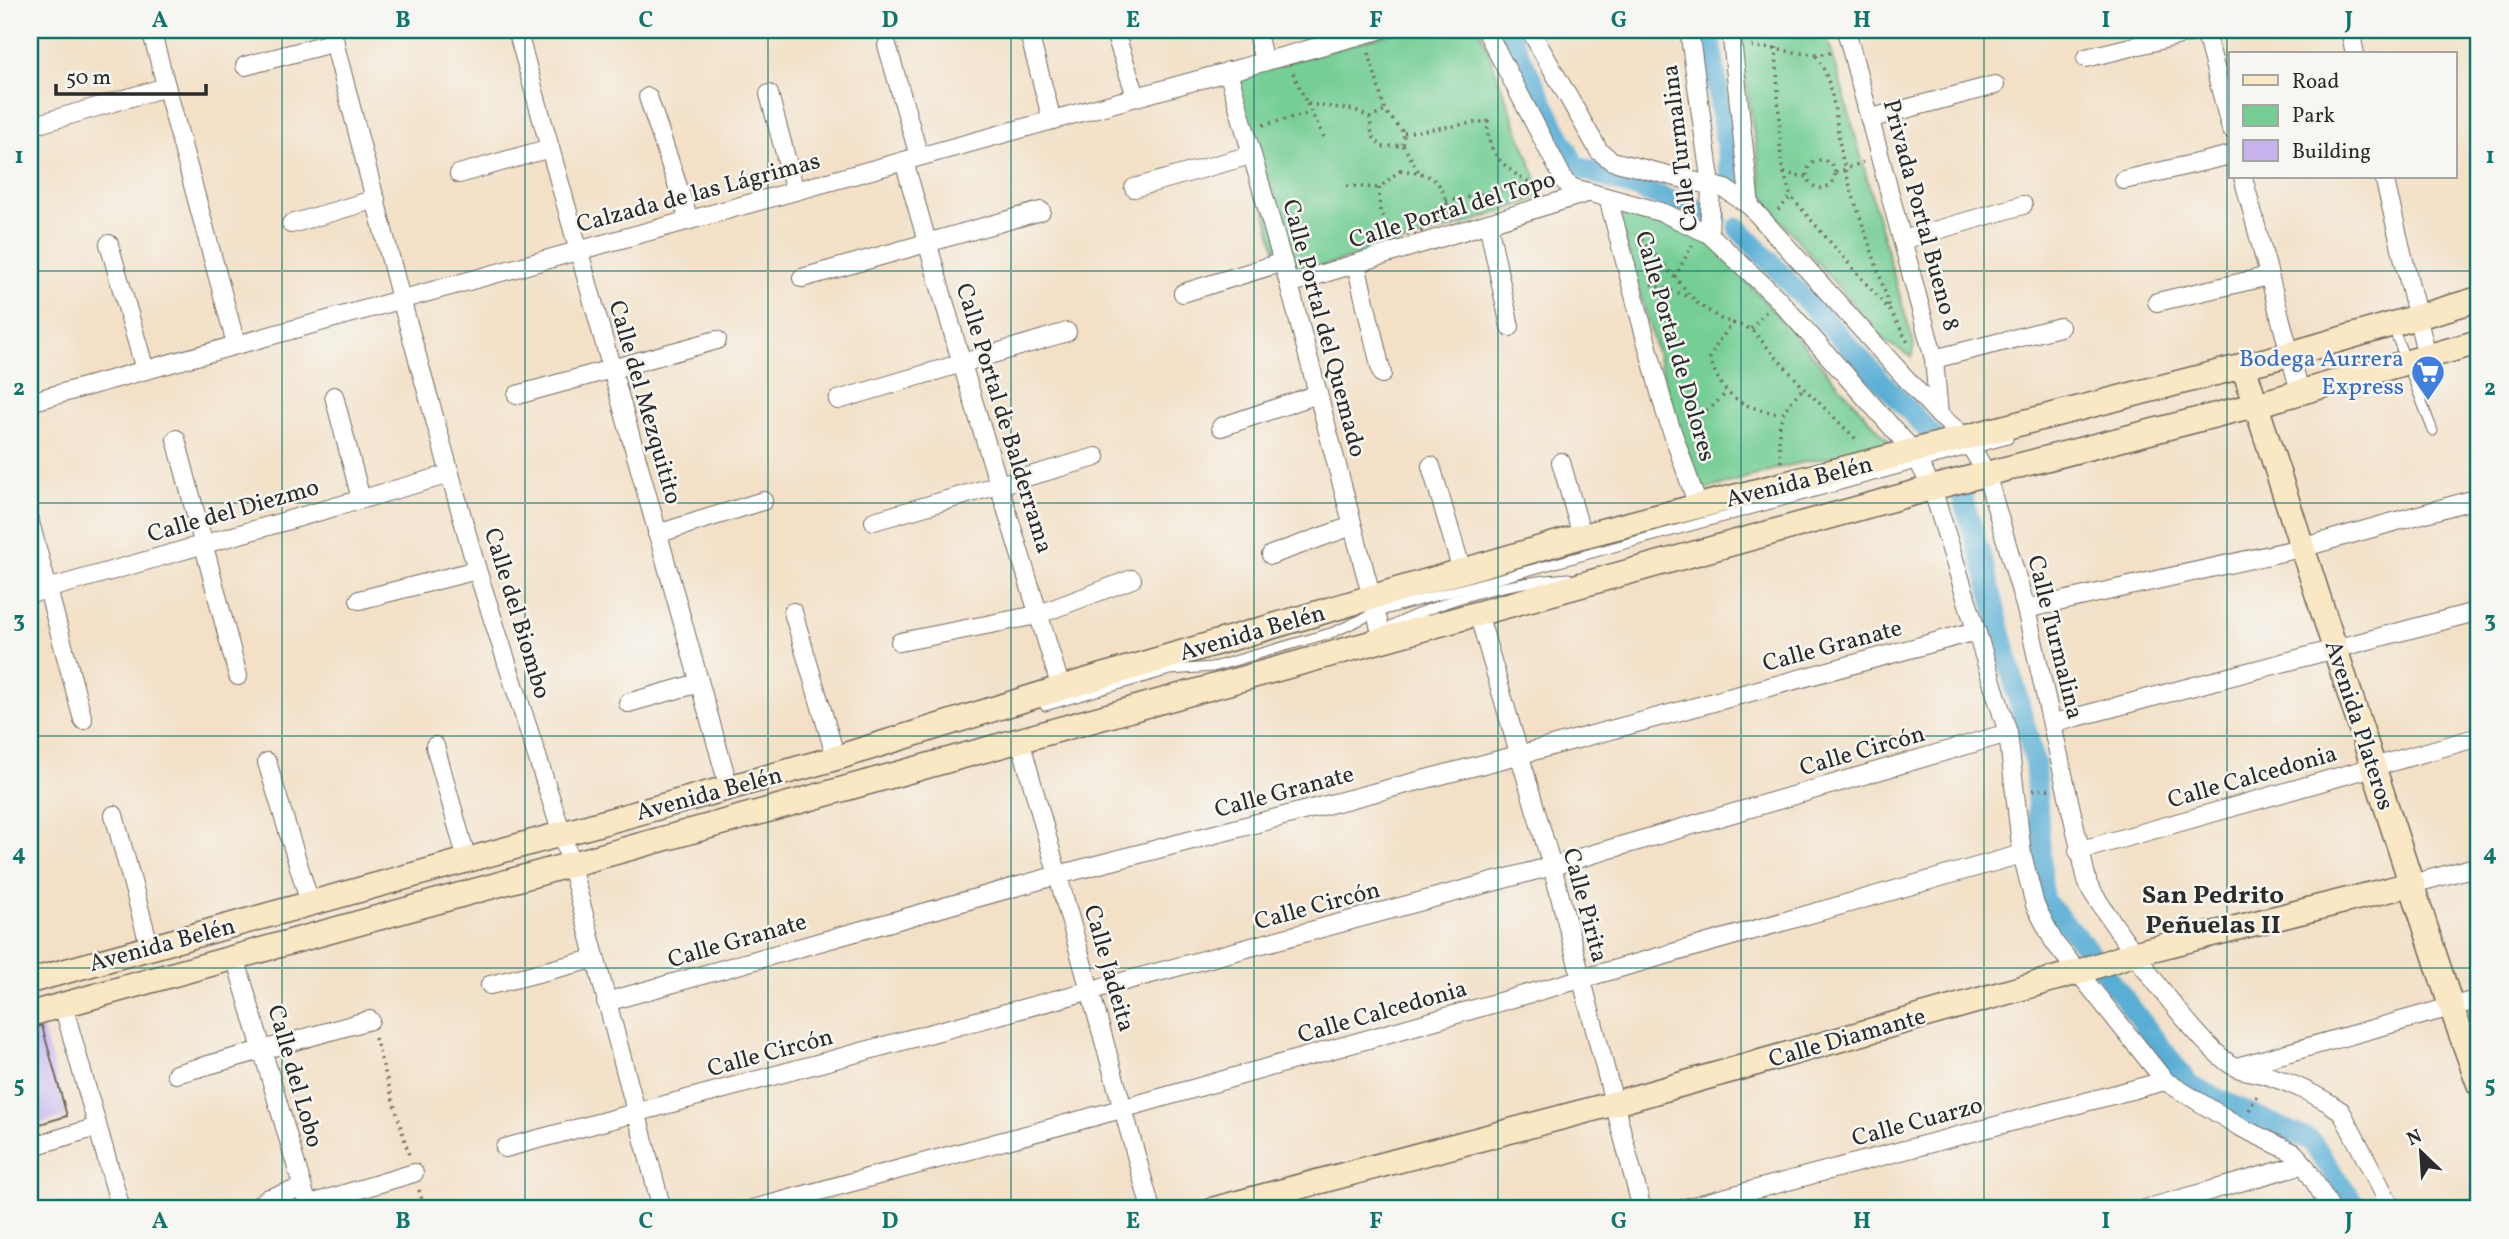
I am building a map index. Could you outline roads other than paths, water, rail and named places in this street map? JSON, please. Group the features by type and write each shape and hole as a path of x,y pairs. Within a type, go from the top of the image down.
{"main road":[{"name":"Avenida Belén","path":"30,981 467,860 566,849 1020,740 1382,636 1478,614 1923,470 2250,388 2291,359 2418,323 2479,302"},
{"name":"Avenida Belén","path":"30,1014 236,957 566,849 729,788 836,758 1061,688 1375,605 1462,571 1582,536 1876,461 1923,470 2250,388 2294,386 2415,355 2479,342"},
{"name":"Avenida Plateros","path":"2250,388 2451,1006 2479,1084"},
{"name":"Calle Diamante","path":"1215,1209 1612,1104 2108,962 2412,884"}],"street":[{"path":"151,30 236,344"},
{"name":"Calle del Mezquitito","path":"517,30 729,788"},
{"path":"1028,30 1052,120"},
{"path":"1114,30 1136,96"},
{"path":"1256,30 1264,61"},
{"path":"1486,30 1557,170 1573,188 1664,213 1704,232"},
{"path":"1530,30 1599,151 1612,161 1725,189 1750,206 1978,458"},
{"name":"Calle Turmalina","path":"1689,30 1711,185 1704,232 1777,298 1923,470 2008,733 2022,854 2035,905 2054,942 2108,962 2208,1048 2236,1067 2269,1076 2341,1111 2392,1209"},
{"path":"2086,58 2203,30 2229,122"},
{"path":"2350,30 2356,52"},
{"name":"Calzada de las Lágrimas","path":"30,402 1371,32"},
{"path":"245,66 333,36"},
{"name":"Calle del Biombo","path":"333,36 401,299 450,474 477,570 566,849 662,1209"},
{"path":"1732,38 1750,206"},
{"name":"Privada Portal Bueno 8","path":"1849,38 1934,359 1939,415"},
{"name":"Calle Portal de Balderrama","path":"887,45 927,241 1061,688"},
{"name":"Calle Portal del Quemado","path":"1228,71 1289,284 1382,636"},
{"path":"1872,118 1995,85"},
{"path":"42,123 166,87"},
{"path":"769,94 794,191"},
{"path":"648,97 689,220"},
{"path":"459,174 550,148"},
{"path":"1134,188 1251,155"},
{"path":"2124,180 2229,155"},
{"path":"2243,178 2291,359 2294,386"},
{"path":"2384,178 2418,323 2415,355"},
{"name":"Calle Portal del Topo","path":"1289,284 1589,192"},
{"name":"Calle Portal de Dolores","path":"1608,198 1665,411 1698,506"},
{"path":"292,224 376,199"},
{"path":"1903,240 2023,205"},
{"path":"802,278 1041,211"},
{"path":"1488,223 1510,327"},
{"path":"109,244 145,370"},
{"path":"1183,293 1283,262"},
{"path":"1356,264 1382,374"},
{"path":"2157,302 2269,276"},
{"path":"1934,359 2060,327"},
{"path":"838,400 1067,332"},
{"path":"517,395 717,340"},
{"path":"1221,427 1318,394"},
{"path":"334,396 361,499"},
{"path":"176,439 238,676"},
{"path":"874,521 1096,457"},
{"name":"Calle Turmalina","path":"1978,458 2026,609 2054,723 2078,851 2088,885 2110,921 2108,962 2165,1081 2240,1127 2294,1153 2304,1164 2331,1209"},
{"path":"1561,462 1582,536"},
{"path":"1431,466 1462,571"},
{"name":"Calle del Diezmo","path":"30,594 450,474"},
{"path":"2026,609 2301,548 2479,498"},
{"path":"657,534 763,501"},
{"path":"30,522 83,720"},
{"path":"1271,555 1352,526"},
{"path":"359,600 477,570"},
{"path":"901,642 1037,615 1132,579"},
{"path":"2054,723 2336,651 2479,611"},
{"path":"793,612 836,758"},
{"name":"Calle Pirita","path":"1478,614 1552,866 1612,1104 1642,1209"},
{"name":"Calle Granate","path":"606,1002 1058,875 1518,755 1976,631"},
{"path":"628,703 699,683"},
{"name":"Calle Circón","path":"505,1148 1091,993 1552,866 2008,733"},
{"name":"Calle Calcedonia","path":"2078,851 2479,737"},
{"name":"Calle Jadeita","path":"1020,740 1125,1108 1151,1209"},
{"path":"435,746 467,860"},
{"path":"267,762 310,903"},
{"path":"114,815 150,947"},
{"name":"Calle Calcedonia","path":"753,1209 1125,1108 2022,854"},
{"name":"Calle Diamante","path":"2412,884 2479,866"},
{"name":"Calle del Lobo","path":"236,957 306,1201"},
{"path":"490,985 594,959"},
{"path":"2236,1067 2479,999"},
{"path":"63,1005 121,1209"},
{"path":"176,1074 370,1020"},
{"name":"Calle Cuarzo","path":"1682,1209 2165,1081"},
{"path":"30,1147 97,1127"},
{"path":"2145,1209 2304,1164"},
{"path":"253,1209 270,1198 306,1201 414,1173"}],"lane":[{"path":"2393,329 2415,355 2433,431"},
{"path":"2415,355 2479,332"},
{"path":"2117,410 2250,388"},
{"path":"1978,458 2013,438"},
{"path":"30,993 566,849 1382,636 1421,611 1530,581 1570,578 1923,470"},
{"path":"1037,708 1170,670 1224,664 1334,632 1375,605 1923,470 1954,471"},
{"path":"301,927 1010,716"}],"waterway":[{"path":"1507,30 1575,166 1717,217"},
{"path":"1709,30 1732,187"},
{"path":"1738,228 1936,439"},
{"path":"1960,490 1985,570 2035,764 2043,899 2084,945 2190,1086 2311,1141 2358,1209"}],"place":[{"name":"Bodega Aurrera Express","path":"2428,402"}],"district":[{"name":"San Pedrito Peñuelas II","path":"2213,909"}]}
